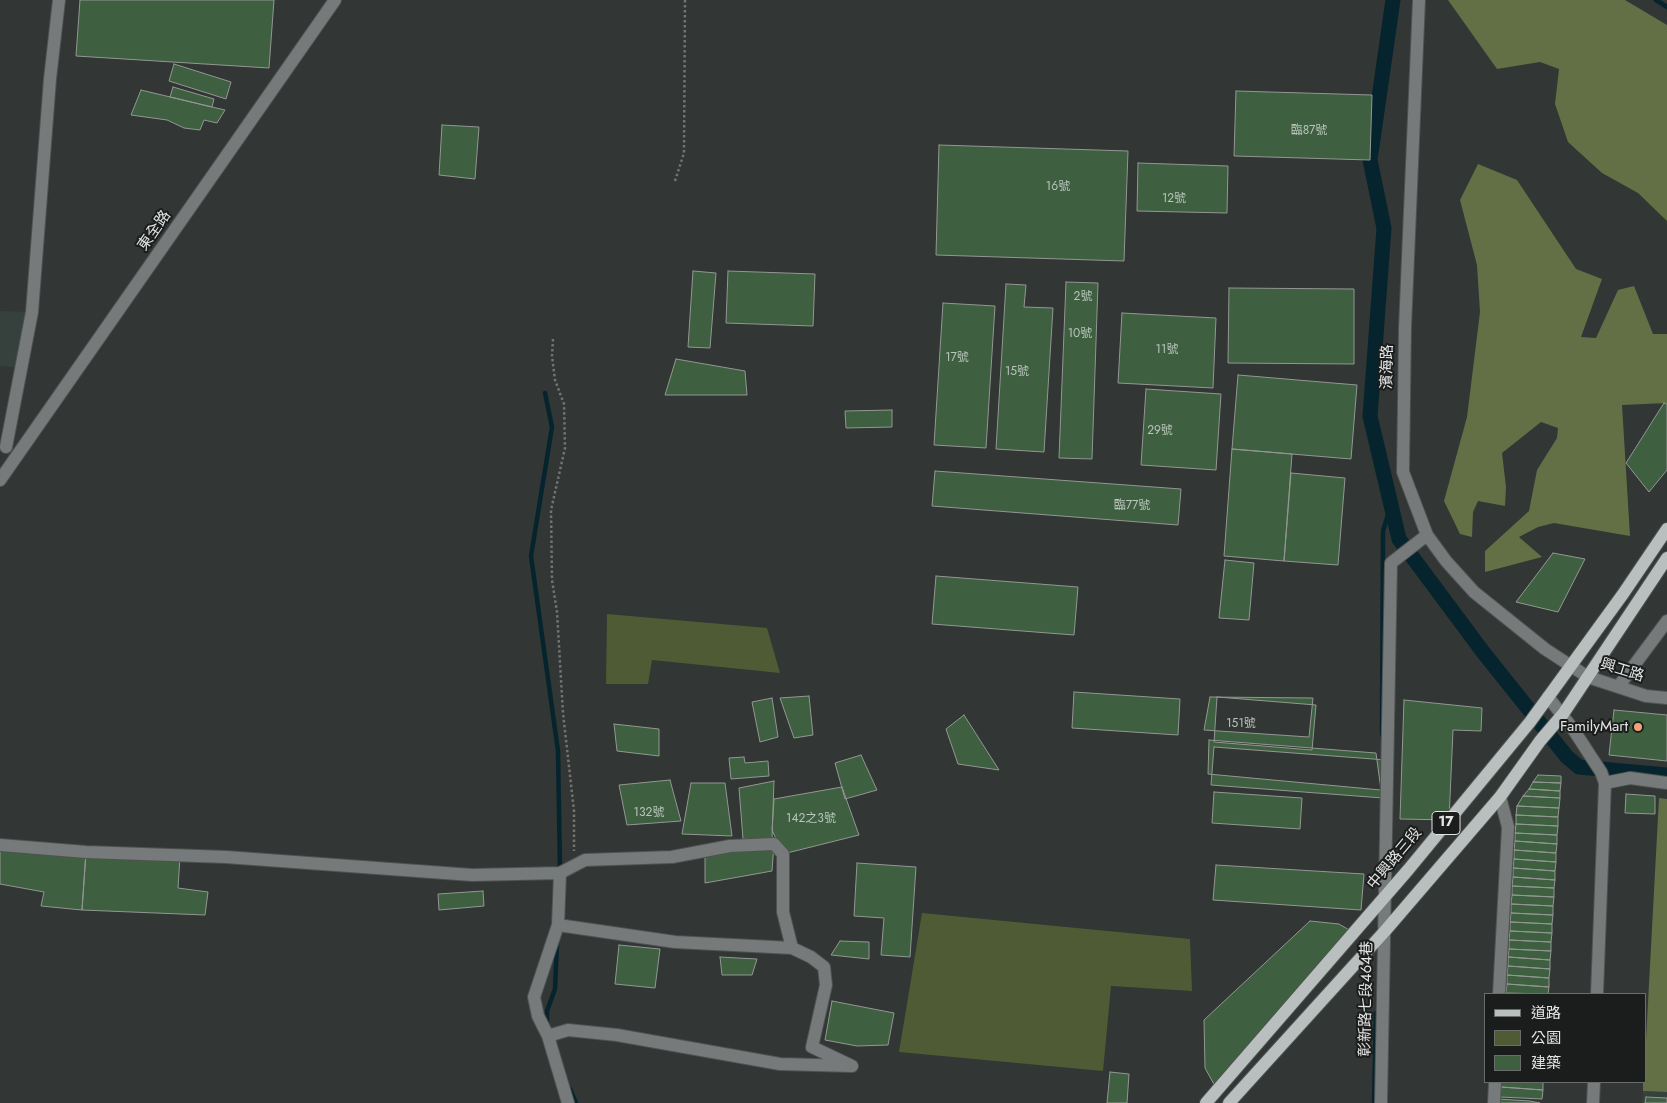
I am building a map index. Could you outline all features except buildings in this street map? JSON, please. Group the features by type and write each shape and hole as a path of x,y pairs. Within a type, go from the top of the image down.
{"main road":[{"name":"中興路三段","path":"1206,1103 1385,896 1548,697 1623,594 1667,529"},
{"name":"17","path":"1229,1103 1385,931 1411,898 1500,797 1540,741 1563,714 1667,558"}],"street":[{"path":"6,447 32,312 50,79 59,0"},
{"name":"東全路","path":"0,480 335,0"},
{"name":"濱海路","path":"1419,0 1405,328 1403,472 1427,535 1446,561 1474,592 1546,649 1571,666"},
{"name":"彰新路七段464巷","path":"1381,1103 1391,563 1427,535"},
{"path":"1618,687 1667,621"},
{"name":"興工路","path":"1571,666 1588,677 1646,696 1667,698"},
{"path":"1548,697 1563,714 1603,778 1597,993"},
{"path":"1603,778 1630,778 1667,783"},
{"path":"1499,993 1508,827 1500,797"},
{"path":"0,844 86,852 226,857 472,875 560,873 585,860 672,857 730,846 774,844 783,854 783,912 792,948"},
{"path":"560,873 558,925 534,997 538,1016 548,1036 568,1103"},
{"path":"548,1036 568,1030 617,1035 780,1064 852,1066 812,1047 826,985 824,967 811,957 792,948 675,942 558,925"},
{"path":"1494,1103 1495,1083"},
{"path":"1593,1103 1594,1083"}],"path":[{"path":"675,180 684,152 685,0"},
{"path":"553,339 552,356 555,380 564,404 565,448 551,510 552,580 557,612 563,713 574,811 574,854"}],"shaded area":[{"path":"0,311 32,312 20,368 0,366"},
{"path":"1643,1091 1667,1092 1667,1103 1642,1103"}],"green space":[{"path":"1448,0 1625,0 1667,25 1667,221 1638,193 1602,173 1568,142 1555,104 1559,69 1540,62 1497,69"},
{"path":"1478,164 1517,180 1576,269 1602,279 1581,337 1596,338 1618,290 1634,286 1653,334 1667,334 1667,403 1622,405 1630,536 1554,523 1538,527 1519,537 1542,557 1485,572 1485,551 1529,511 1537,470 1557,438 1558,428 1541,422 1502,453 1506,487 1505,506 1478,501 1473,512 1472,537 1460,534 1444,501 1467,417 1480,312 1477,265 1460,200"},
{"path":"607,614 767,628 780,673 652,660 648,684 606,684"},
{"path":"1659,798 1667,799 1667,1092 1643,1091 1643,1083 1647,1083 1647,1021"},
{"path":"922,913 1190,939 1192,991 1111,986 1103,1071 899,1052"}],"waterway":[{"path":"1393,0 1370,160 1384,228 1370,416 1399,539 1483,652 1567,757 1579,767 1667,775"},
{"path":"1656,0 1667,7"},
{"path":"545,393 552,427 531,556 558,751 560,870"},
{"path":"1382,735 1383,531 1391,505"},
{"path":"547,1026 547,1011 555,989 557,943"},
{"path":"1374,1103 1376,1013"},
{"path":"570,1089 576,1103"}],"place":[{"name":"FamilyMart","path":"1638,727"}]}
